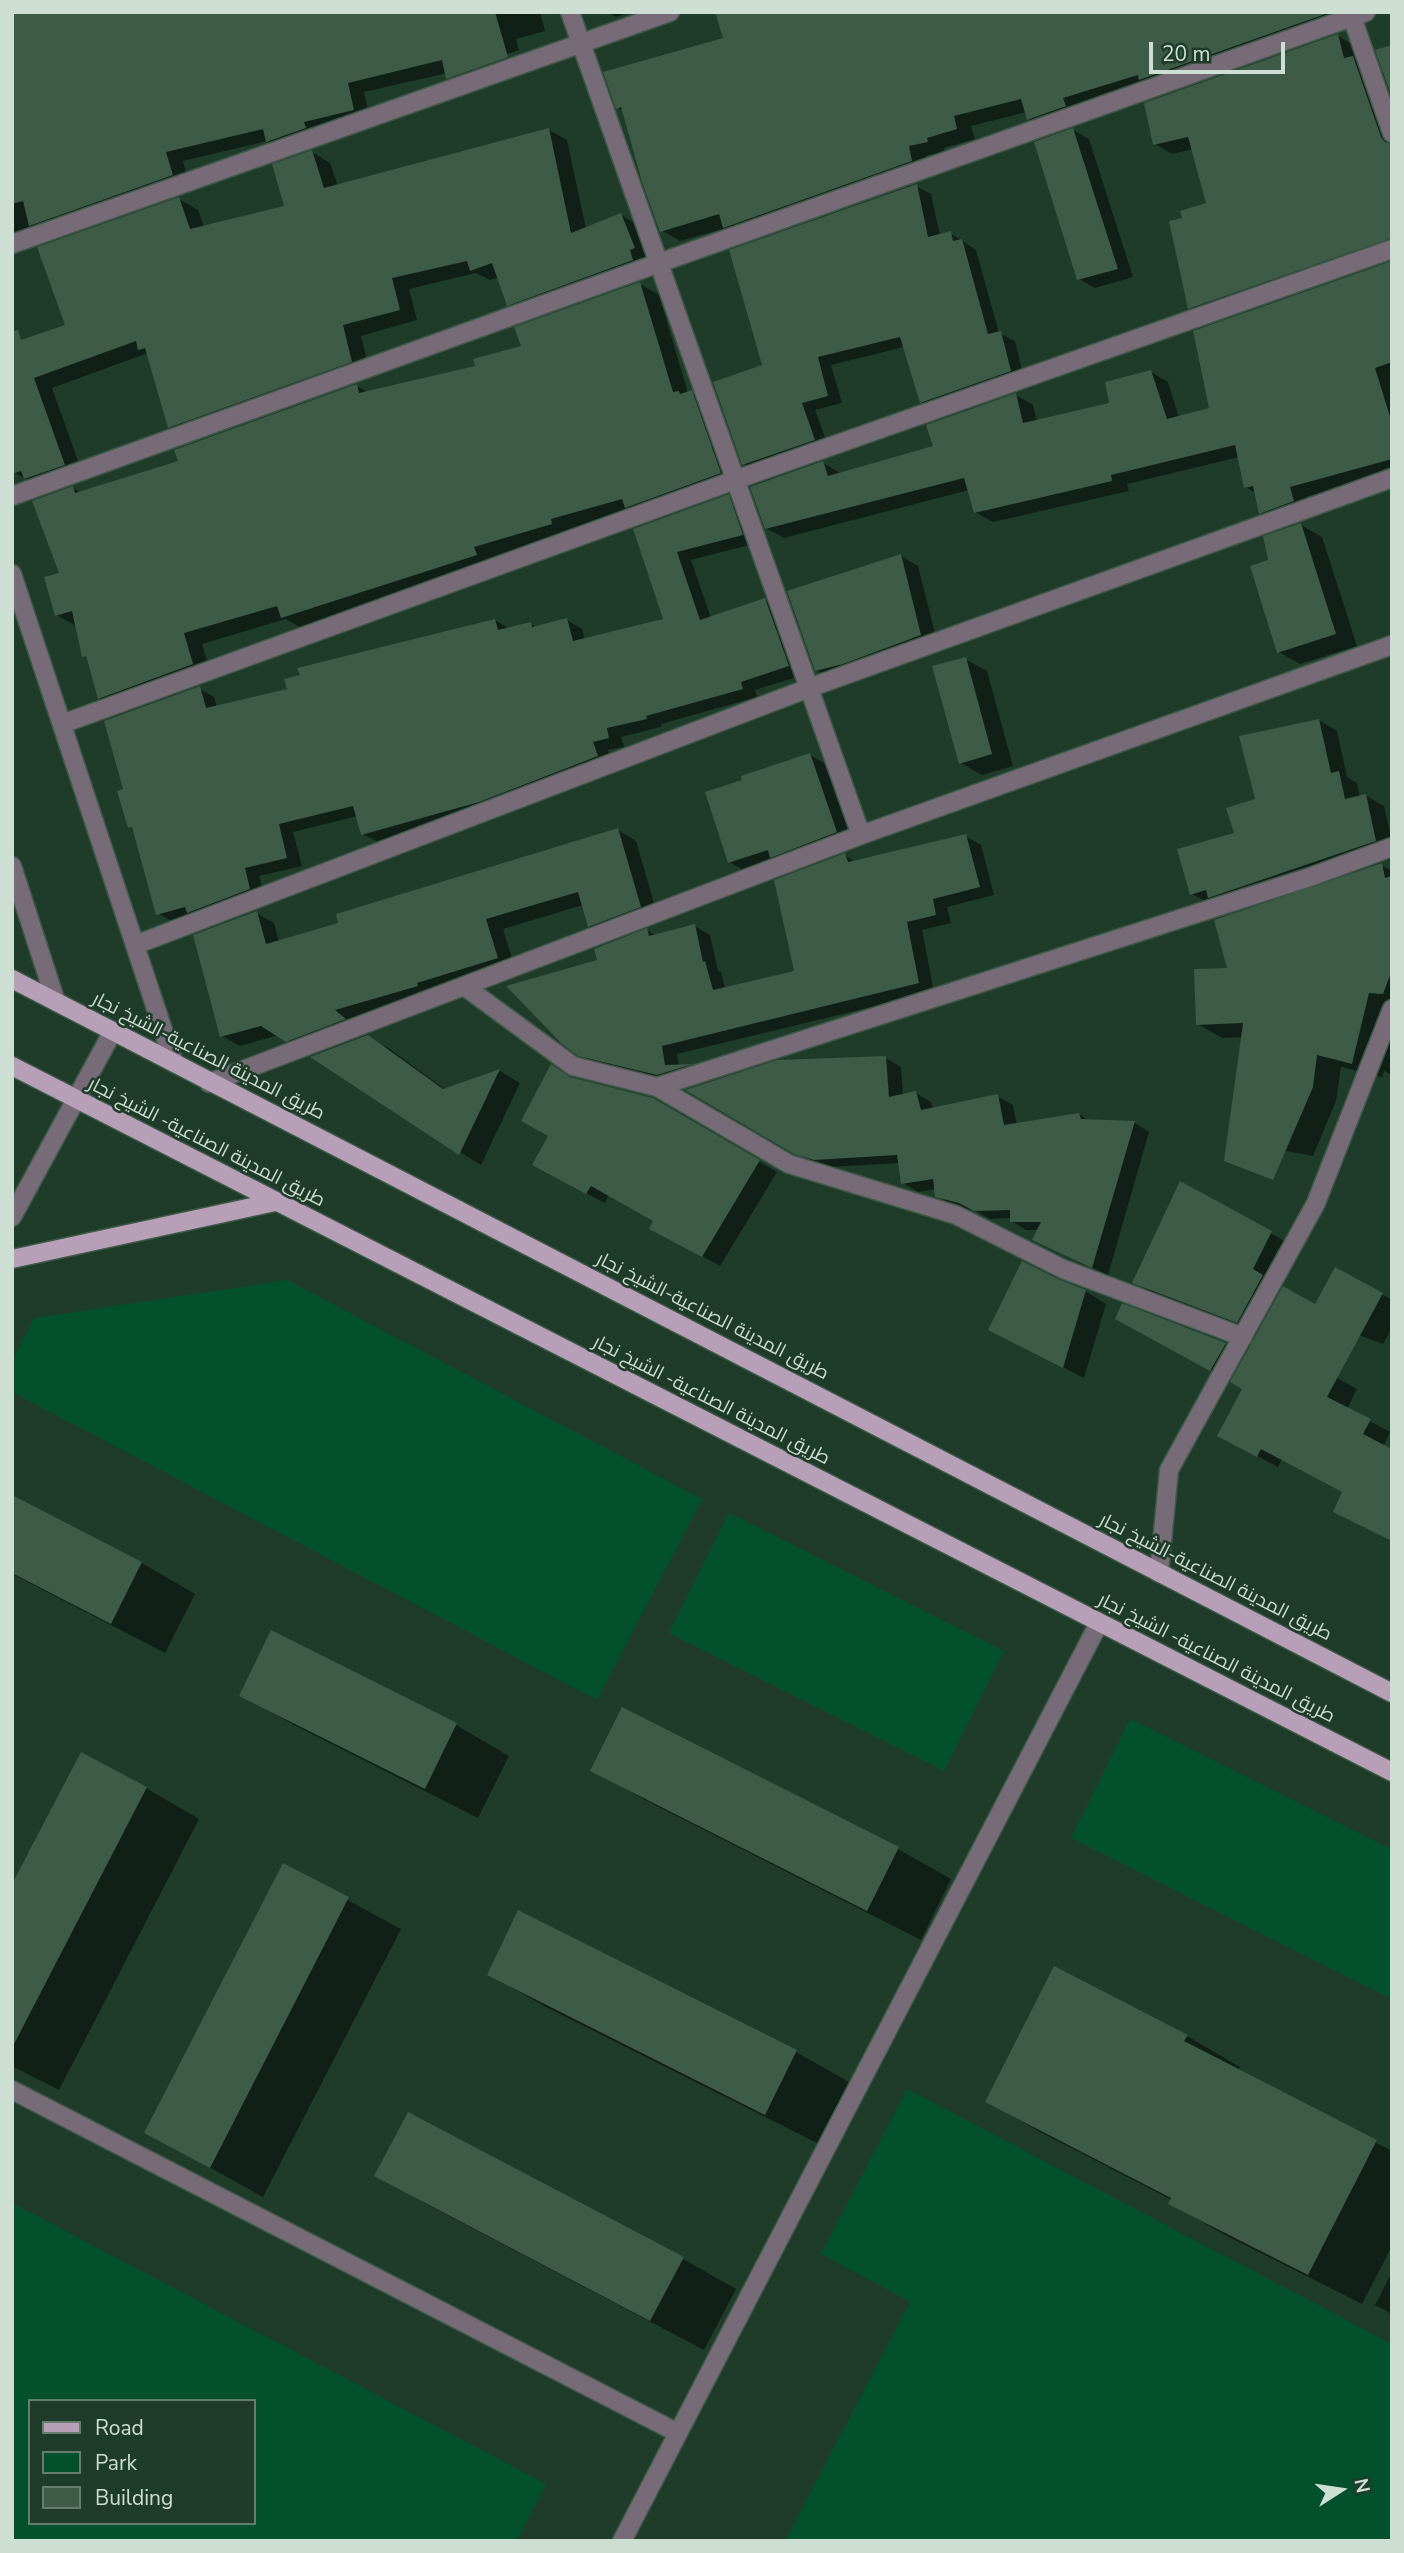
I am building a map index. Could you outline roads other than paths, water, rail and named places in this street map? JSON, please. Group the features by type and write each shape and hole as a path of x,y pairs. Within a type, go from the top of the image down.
{"main road":[{"name":"طريق المدينة الصناعية-الشيخ نجار","path":"12,979 1392,1693"},
{"name":"طريق المدينة الصناعية- الشيخ نجار","path":"12,1066 1392,1772"},
{"path":"12,1259 275,1202"}],"street":[{"path":"570,12 861,835"},
{"path":"12,244 670,12"},
{"path":"12,496 1359,15 1392,133"},
{"path":"62,724 735,480 1392,249"},
{"path":"135,945 809,688 1392,478"},
{"path":"12,574 174,1063"},
{"path":"209,1083 861,835 1392,645"},
{"path":"657,1087 1310,877 1392,847"},
{"path":"12,866 57,1002"},
{"path":"464,986 573,1066 657,1087 789,1164 957,1216 1063,1269 1242,1337"},
{"path":"1160,1573 1168,1471 1316,1203 1392,1009"},
{"path":"12,1217 113,1031"},
{"path":"622,2541 1099,1623"},
{"path":"12,2090 678,2433"}]}
